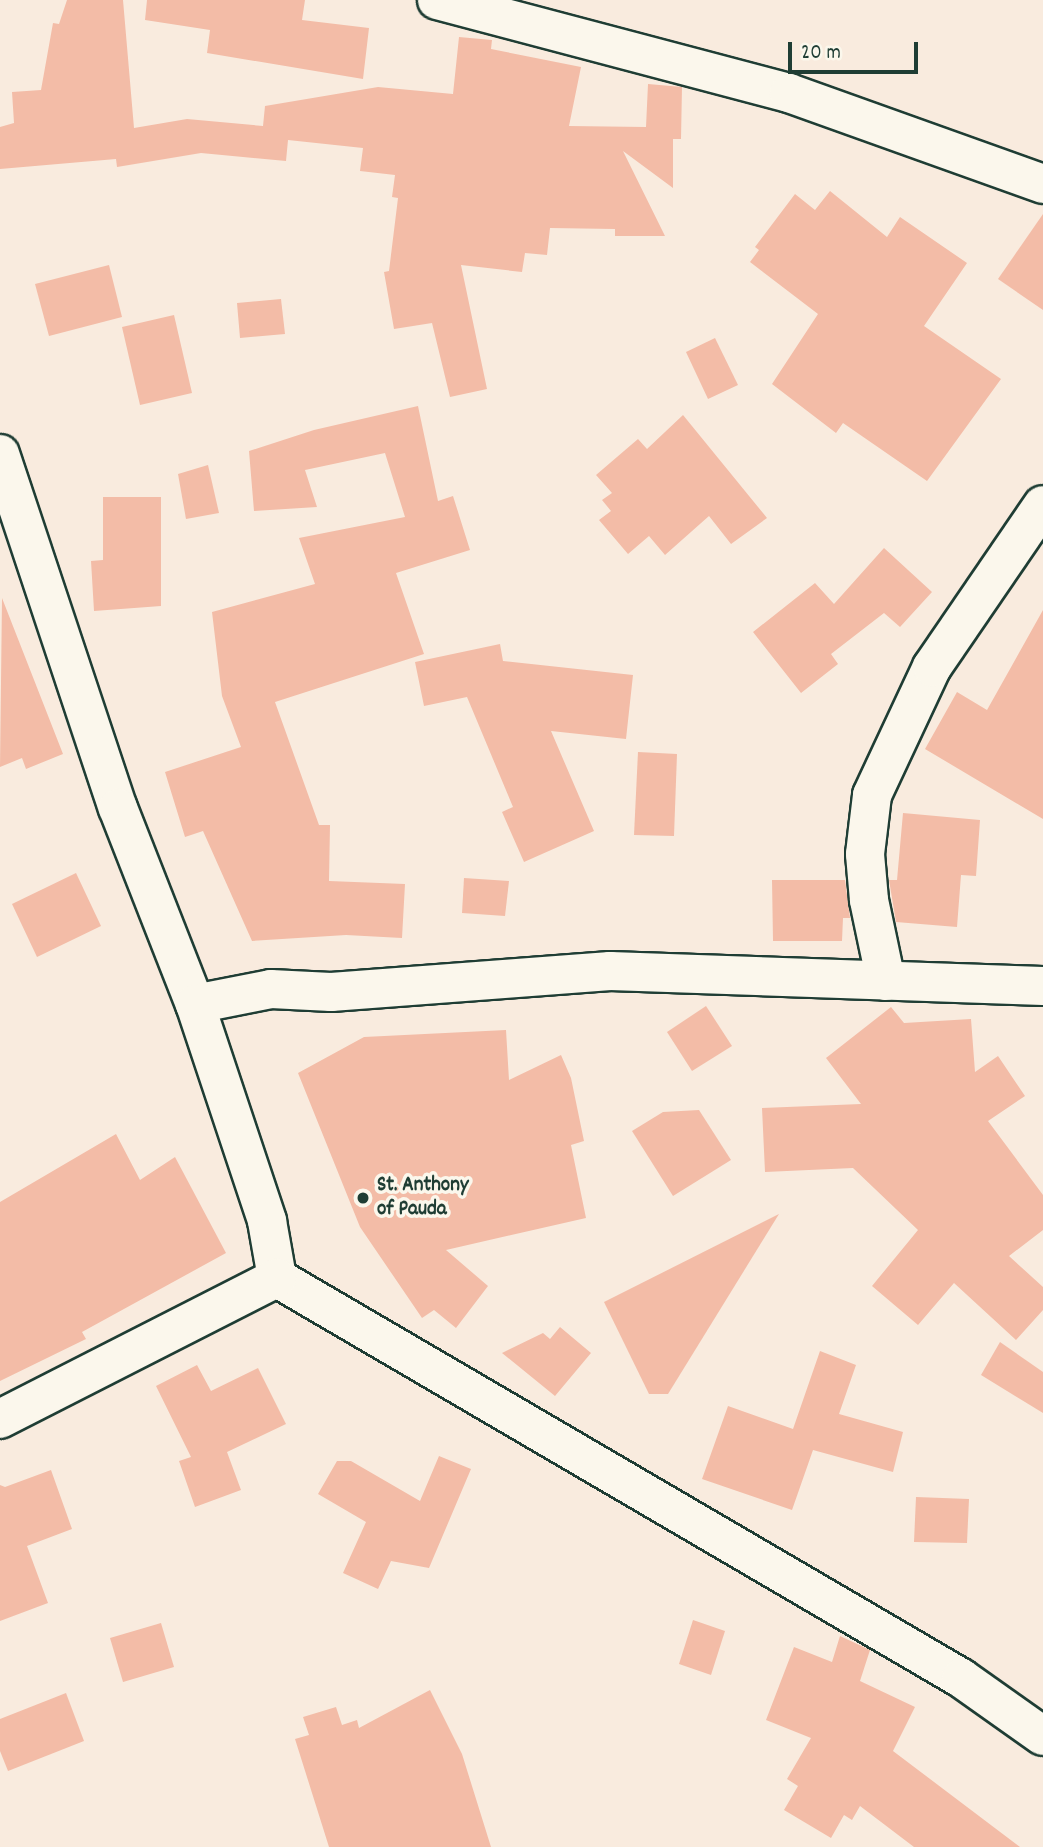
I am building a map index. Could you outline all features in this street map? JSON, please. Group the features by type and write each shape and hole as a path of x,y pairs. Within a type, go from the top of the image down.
{"street":[{"path":"437,0 789,93 1043,184"},
{"path":"0,454 118,807 195,1004 267,1221 277,1278 961,1678 1043,1736"},
{"path":"886,981 869,900 865,854 872,794 932,667 1043,505"},
{"path":"195,1004 271,989 357,990 610,971 1043,986"},
{"path":"0,1419 277,1278"}],"building":[{"path":"67,0 123,0 134,128 187,119 263,126 265,106 378,87 453,94 459,37 492,40 491,49 581,67 569,126 646,127 648,84 682,87 681,139 673,139 673,188 623,151 665,236 615,236 615,229 550,228 547,255 525,253 522,272 461,265 487,389 450,397 432,323 394,329 384,272 389,271 398,198 392,197 395,175 360,171 363,148 288,140 286,161 201,153 117,167 116,159 0,169 0,127 14,123 12,92 41,90 53,23 59,24"},
{"path":"147,0 305,0 302,20 369,28 363,79 207,53 210,30 145,20"},
{"path":"830,191 887,237 900,217 967,263 924,326 1001,379 927,481 843,423 836,433 772,384 818,314 750,262 759,250 755,247 795,194 815,210"},
{"path":"1043,214 1043,310 998,279"},
{"path":"109,265 122,317 49,336 35,284"},
{"path":"281,299 285,334 240,338 237,303"},
{"path":"174,315 192,393 140,405 122,327"},
{"path":"715,338 738,385 708,399 686,352"},
{"path":"418,406 438,501 453,496 470,550 396,573 424,654 275,702 319,825 330,825 329,881 405,884 402,938 346,935 252,941 203,831 185,837 165,772 241,747 222,696 212,612 315,584 299,538 405,517 385,453 305,470 317,507 254,511 249,451 314,430"},
{"path":"683,415 767,518 731,544 709,516 665,555 649,536 628,554 599,520 611,511 602,500 612,493 596,475 638,439 647,449"},
{"path":"208,465 219,513 186,519 178,474"},
{"path":"103,497 161,497 161,606 94,611 91,561 103,560"},
{"path":"884,548 932,592 900,627 884,613 831,654 838,664 801,693 753,632 815,583 834,604"},
{"path":"2,598 63,754 26,769 22,758 0,767"},
{"path":"1043,610 1043,819 925,749 957,692 987,710"},
{"path":"500,644 503,661 633,675 626,739 551,731 594,831 524,862 502,812 513,807 467,697 424,706 415,662"},
{"path":"638,752 677,754 674,836 634,835"},
{"path":"903,813 980,820 976,876 961,875 957,927 896,922 889,880 897,880"},
{"path":"76,873 101,926 37,957 12,904"},
{"path":"464,878 509,881 505,916 462,913"},
{"path":"772,880 845,880 850,918 843,918 842,941 773,941"},
{"path":"706,1006 732,1046 692,1071 667,1032"},
{"path":"891,1007 904,1023 971,1019 975,1072 998,1056 1025,1096 988,1121 1043,1195 1043,1230 1009,1256 1043,1287 1043,1310 1016,1340 954,1283 918,1325 872,1286 918,1230 853,1168 765,1172 762,1108 861,1104 826,1058"},
{"path":"506,1030 509,1080 561,1055 571,1078 584,1141 571,1145 586,1218 446,1250 488,1286 456,1328 434,1310 422,1318 360,1227 298,1073 364,1037"},
{"path":"699,1110 731,1160 673,1196 632,1131 663,1112"},
{"path":"116,1134 140,1180 175,1157 226,1253 82,1332 86,1339 0,1381 0,1202"},
{"path":"779,1214 668,1394 649,1394 604,1302"},
{"path":"560,1327 591,1353 555,1396 502,1353 543,1333 550,1339"},
{"path":"1000,1342 1043,1372 1043,1413 981,1375"},
{"path":"820,1351 856,1365 839,1414 903,1432 893,1472 813,1450 792,1510 702,1479 728,1406 793,1429"},
{"path":"197,1365 211,1391 258,1368 286,1424 227,1452 241,1490 195,1507 179,1461 191,1457 156,1386"},
{"path":"439,1456 471,1469 429,1568 391,1561 378,1589 343,1573 366,1522 318,1494 337,1461 351,1461 420,1501"},
{"path":"51,1470 72,1529 27,1546 48,1603 0,1621 0,1485 5,1487"},
{"path":"916,1497 969,1499 967,1543 914,1542"},
{"path":"693,1620 725,1631 711,1675 679,1664"},
{"path":"161,1623 174,1667 123,1682 110,1638"},
{"path":"840,1636 870,1650 860,1681 915,1707 893,1751 1020,1847 914,1847 860,1806 852,1820 844,1815 831,1838 784,1810 798,1786 787,1779 811,1738 766,1720 794,1647 832,1662"},
{"path":"430,1690 462,1754 491,1847 329,1847 295,1739 309,1735 303,1717 336,1707 342,1725 357,1720 359,1728"},
{"path":"66,1693 84,1741 8,1771 0,1751 0,1719"}],"place":[{"name":"St. Anthony of Pauda","path":"363,1198"}]}
